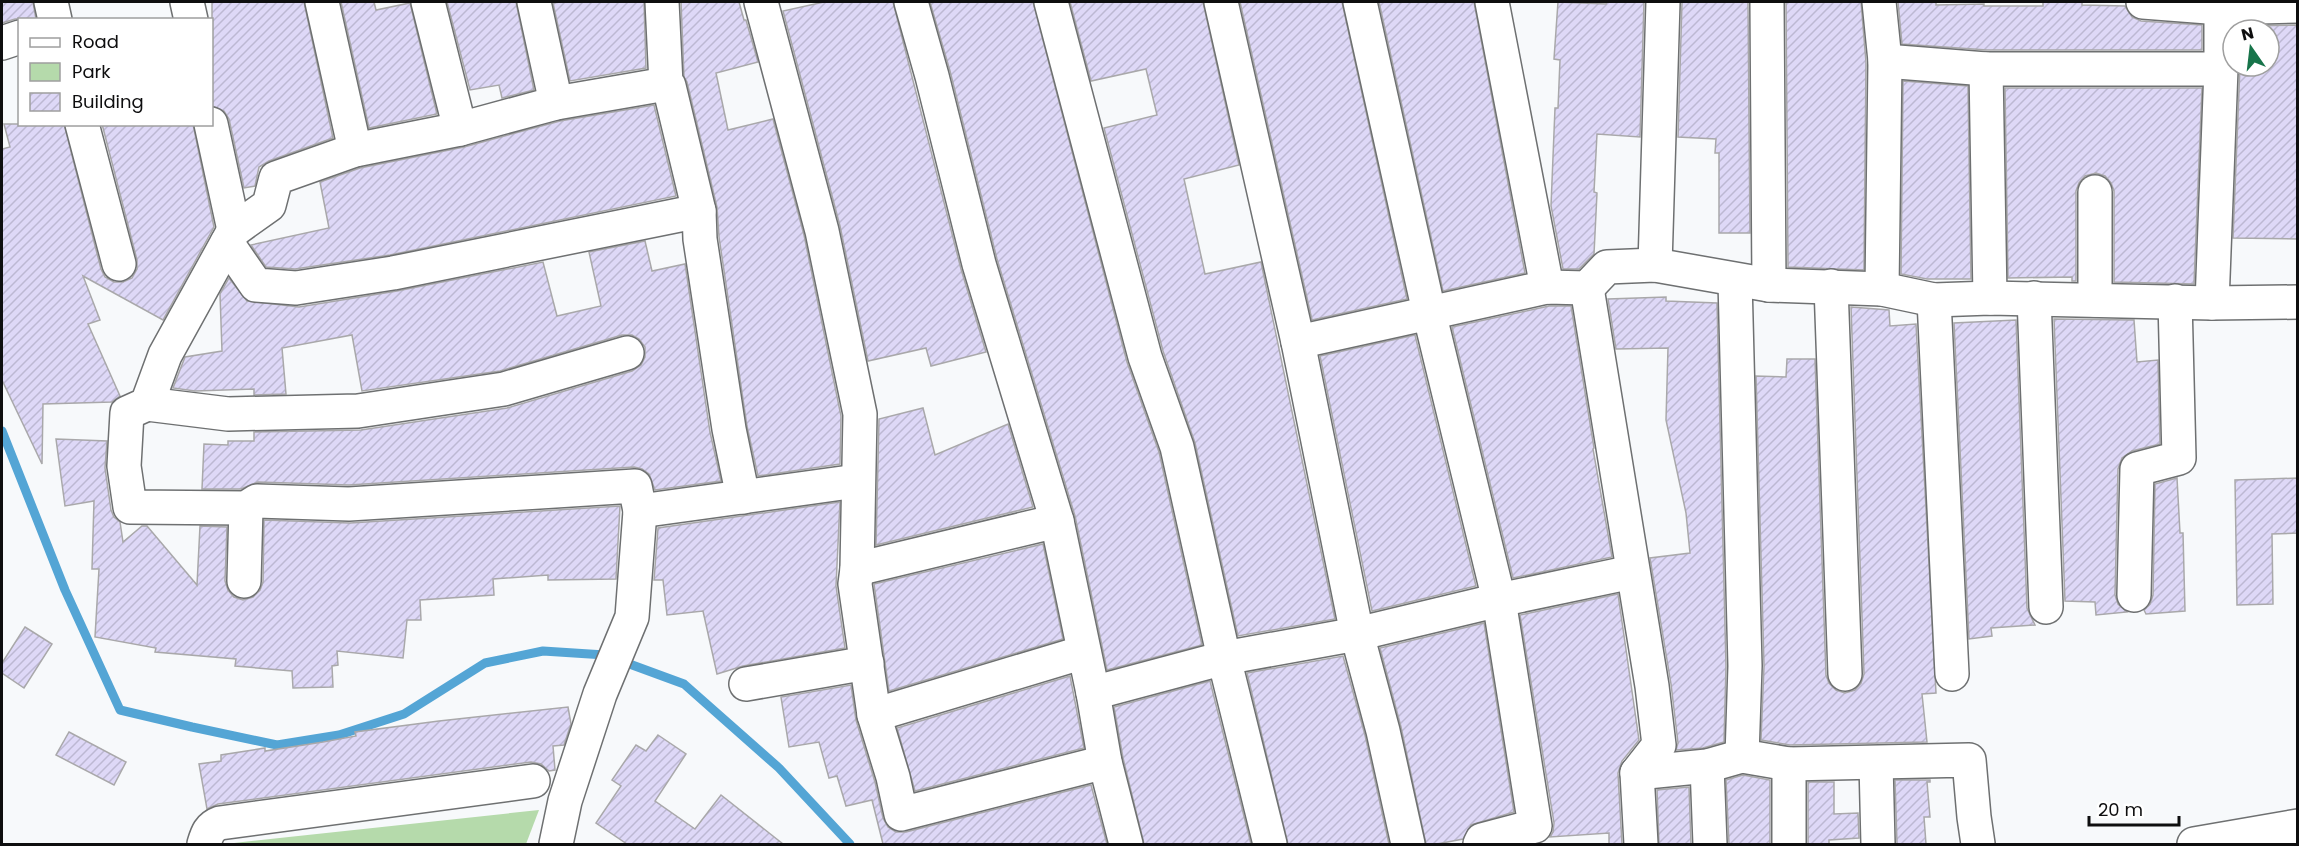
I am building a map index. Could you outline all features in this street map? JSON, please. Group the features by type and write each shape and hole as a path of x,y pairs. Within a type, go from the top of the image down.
{"street":[{"path":"51,2 55,18"},
{"path":"187,2 191,18"},
{"path":"322,2 355,150"},
{"path":"428,2 460,129"},
{"path":"534,2 556,103"},
{"path":"662,2 666,84 669,87 699,211 700,239 729,429 743,497"},
{"path":"761,2 822,231 860,414 855,584 874,715 893,777 901,814 1105,762"},
{"path":"911,2 933,76 979,264 1057,521 1094,693 1105,762 1126,844"},
{"path":"1051,2 1145,357 1177,447 1224,658 1270,844"},
{"path":"1221,2 1298,342 1357,634 1383,731 1408,844"},
{"path":"1360,2 1429,312 1499,600 1535,826 1482,840 1480,844"},
{"path":"1492,2 1547,286"},
{"path":"1655,265 1663,2"},
{"path":"1767,2 1769,285"},
{"path":"1879,2 1885,61 1882,289"},
{"path":"2143,2 2221,8 2298,6"},
{"path":"2221,8 2221,18"},
{"path":"2,43 18,38"},
{"path":"1885,61 1986,69 2221,69 2212,303"},
{"path":"1986,69 1990,298"},
{"path":"147,404 165,355 230,236 269,205 276,178 355,150 460,129 556,103 666,84"},
{"path":"83,126 119,264"},
{"path":"211,126 230,236 256,285 296,288 393,273 699,211"},
{"path":"2095,192 2095,300"},
{"path":"1298,342 1547,286 1587,288 1607,267 1655,265 1735,281 1769,285 1882,289 1934,300 2034,298 2212,303 2298,302"},
{"path":"1735,281 1745,666 1742,756"},
{"path":"1831,286 1845,674"},
{"path":"1587,288 1652,686 1659,745 1637,773 1641,844"},
{"path":"2034,298 2046,607"},
{"path":"1934,300 1952,674"},
{"path":"2134,595 2137,469 2179,458 2175,301"},
{"path":"566,839 566,801 600,694 632,617 640,511 635,486 349,504 257,501 246,508 130,507 124,466 127,413 147,404 228,414 358,411 504,389 627,353"},
{"path":"640,511 857,481"},
{"path":"244,581 246,508"},
{"path":"857,569 1057,521"},
{"path":"1094,693 1224,658 1357,634 1499,600 1632,572"},
{"path":"874,715 1084,652"},
{"path":"746,684 867,663"},
{"path":"1637,773 1707,766 1742,756 1789,764 1969,760 1978,844"},
{"path":"1876,763 1878,844"},
{"path":"1789,764 1789,844"},
{"path":"1707,766 1710,844"},
{"path":"204,844 213,825 220,823 533,781"},
{"path":"2212,842 2298,826"}],"green space":[{"path":"539,810 526,844 233,844 234,843"}],"building":[{"path":"2,2 33,2 36,18 18,18 2,23"},
{"path":"212,2 304,2 333,138 269,161 259,167 255,186 244,188 229,119 224,111 213,106"},
{"path":"341,2 374,2 376,10 410,3 437,114 369,128"},
{"path":"447,2 516,2 534,90 502,98 499,85 470,90"},
{"path":"644,2 646,68 570,81 553,3"},
{"path":"681,2 739,2 744,20 746,20 758,62 716,73 728,130 773,119 804,235 841,416 840,464 758,476 747,426 719,237 717,207 684,77"},
{"path":"824,2 893,2 961,269 986,352 931,366 926,348 868,361 840,226 783,11"},
{"path":"930,2 1033,2 1127,362 1159,452 1202,645 1107,670 1075,516 997,259 950,71"},
{"path":"1070,2 1203,2 1239,165 1184,179 1205,274 1261,262 1335,619 1238,636 1195,443 1163,351 1104,128 1157,115 1146,69 1091,81"},
{"path":"1240,2 1342,2 1407,299 1312,320"},
{"path":"1379,2 1474,2 1525,273 1443,291"},
{"path":"1558,2 1606,4 1607,2 1644,2 1640,137 1597,134 1594,254 1579,269 1563,269 1551,206 1555,108 1558,108 1560,60 1554,59"},
{"path":"1682,2 1748,2 1750,233 1719,233 1719,153 1715,153 1716,139 1678,137"},
{"path":"1786,2 1861,2 1866,62 1864,270 1788,267"},
{"path":"1898,2 1936,2 1936,5 2043,6 2043,2 2082,2 2082,5 2125,6 2132,17 2141,21 2202,25 2202,50 1987,50 1902,44"},
{"path":"2281,25 2298,25 2298,239 2233,238 2240,78 2281,78"},
{"path":"1903,81 1968,86 1971,279 1927,279 1901,274"},
{"path":"2005,88 2202,88 2194,284 2114,282 2114,191 2105,176 2096,173 2085,176 2076,191 2076,281 2072,281 2072,277 2008,278"},
{"path":"654,105 676,196 390,255 295,269 266,267 251,245 329,228 320,182 360,168 464,147 560,121"},
{"path":"4,124 65,126 101,269 105,277 114,282 123,282 132,278 137,269 137,260 103,126 193,126 214,227 163,320 83,276 100,320 88,324 120,396 112,402 43,404 42,464 2,380 2,149 10,147"},
{"path":"645,241 652,271 685,264 710,432 721,481 655,490 649,474 634,467 349,485 258,482 241,489 202,489 204,444 228,445 228,441 254,441 254,432 361,430 507,408 632,371 641,365 645,357 645,347 639,339 632,335 622,335 500,371 362,391 352,335 282,348 286,394 254,395 254,389 195,391 173,388 185,357 222,351 220,294 229,278 247,301 299,307 397,291 543,262 557,316 601,306 589,252"},
{"path":"1666,297 1666,301 1717,303 1726,666 1724,742 1703,748 1676,750 1678,743 1671,684 1650,558 1690,553 1686,513 1666,420 1668,348 1616,349 1608,299"},
{"path":"1549,306 1571,306 1612,557 1513,578 1452,327"},
{"path":"1851,307 1889,310 1890,326 1916,324 1936,693 1922,694 1927,742 1790,745 1761,740 1764,666 1756,376 1786,377 1787,359 1815,359 1826,675 1829,683 1836,690 1845,693 1855,690 1864,674"},
{"path":"2054,319 2134,320 2137,362 2158,360 2160,444 2132,451 2122,458 2118,469 2115,595 2118,604 2127,612 2096,615 2095,602 2065,601"},
{"path":"2016,320 2027,608 2035,625 1991,628 1992,636 1969,639 1954,323"},
{"path":"1415,335 1476,586 1372,611 1320,356"},
{"path":"923,408 935,455 1008,424 1033,507 876,545 879,419"},
{"path":"56,439 107,441 105,468 111,510 120,522 123,542 142,526 147,526 197,585 200,526 227,527 225,581 234,597 243,600 253,597 260,590 263,582 264,520 350,523 620,506 616,579 548,580 548,575 493,579 494,595 420,600 421,620 407,620 403,658 337,651 338,665 332,666 333,687 293,688 292,671 235,666 236,659 155,652 156,648 95,637 99,569 92,569 94,501 65,506"},
{"path":"2177,478 2180,533 2183,533 2185,611 2146,614 2144,610 2150,604 2153,595 2155,484"},
{"path":"2298,478 2298,533 2272,534 2273,604 2237,605 2235,480"},
{"path":"840,502 836,586 845,648 743,666 717,674 703,611 667,615 663,580 654,580 658,528"},
{"path":"1043,544 1063,639 889,691 874,584"},
{"path":"1618,594 1639,740 1622,761 1618,773 1622,844 1609,844 1609,833 1550,837 1554,823 1520,615"},
{"path":"1484,623 1514,812 1471,825 1463,839 1426,844 1401,727 1380,648"},
{"path":"25,627 52,644 24,688 2,673 2,663"},
{"path":"1343,656 1365,735 1389,844 1288,844 1247,673"},
{"path":"1070,676 1084,748 915,791 897,728"},
{"path":"1210,681 1251,844 1144,844 1123,758 1114,707"},
{"path":"851,685 856,720 875,782 883,818 888,827 896,832 906,832 1091,785 1107,844 883,844 872,800 846,806 837,776 829,778 819,742 789,747 781,697"},
{"path":"568,707 571,724 564,745 553,746 555,770 549,771 541,764 531,762 218,804 207,809 199,764 221,761 221,755 323,742 356,736 355,732"},
{"path":"69,732 126,762 114,785 56,755"},
{"path":"658,735 686,754 655,801 695,829 721,795 783,844 627,844 596,823 621,786 612,780 636,745 646,751"},
{"path":"1743,775 1770,780 1770,844 1729,844 1726,780"},
{"path":"1895,780 1930,780 1927,782 1930,817 1924,817 1926,844 1897,844"},
{"path":"1808,782 1834,782 1834,814 1858,813 1859,838 1829,840 1829,844 1808,844"},
{"path":"1689,787 1691,844 1659,844 1657,790"}],"waterway":[{"path":"2,431 65,590 120,710 277,745 339,735 404,714 485,663 543,651 605,655 684,684 779,768 850,844"}]}
